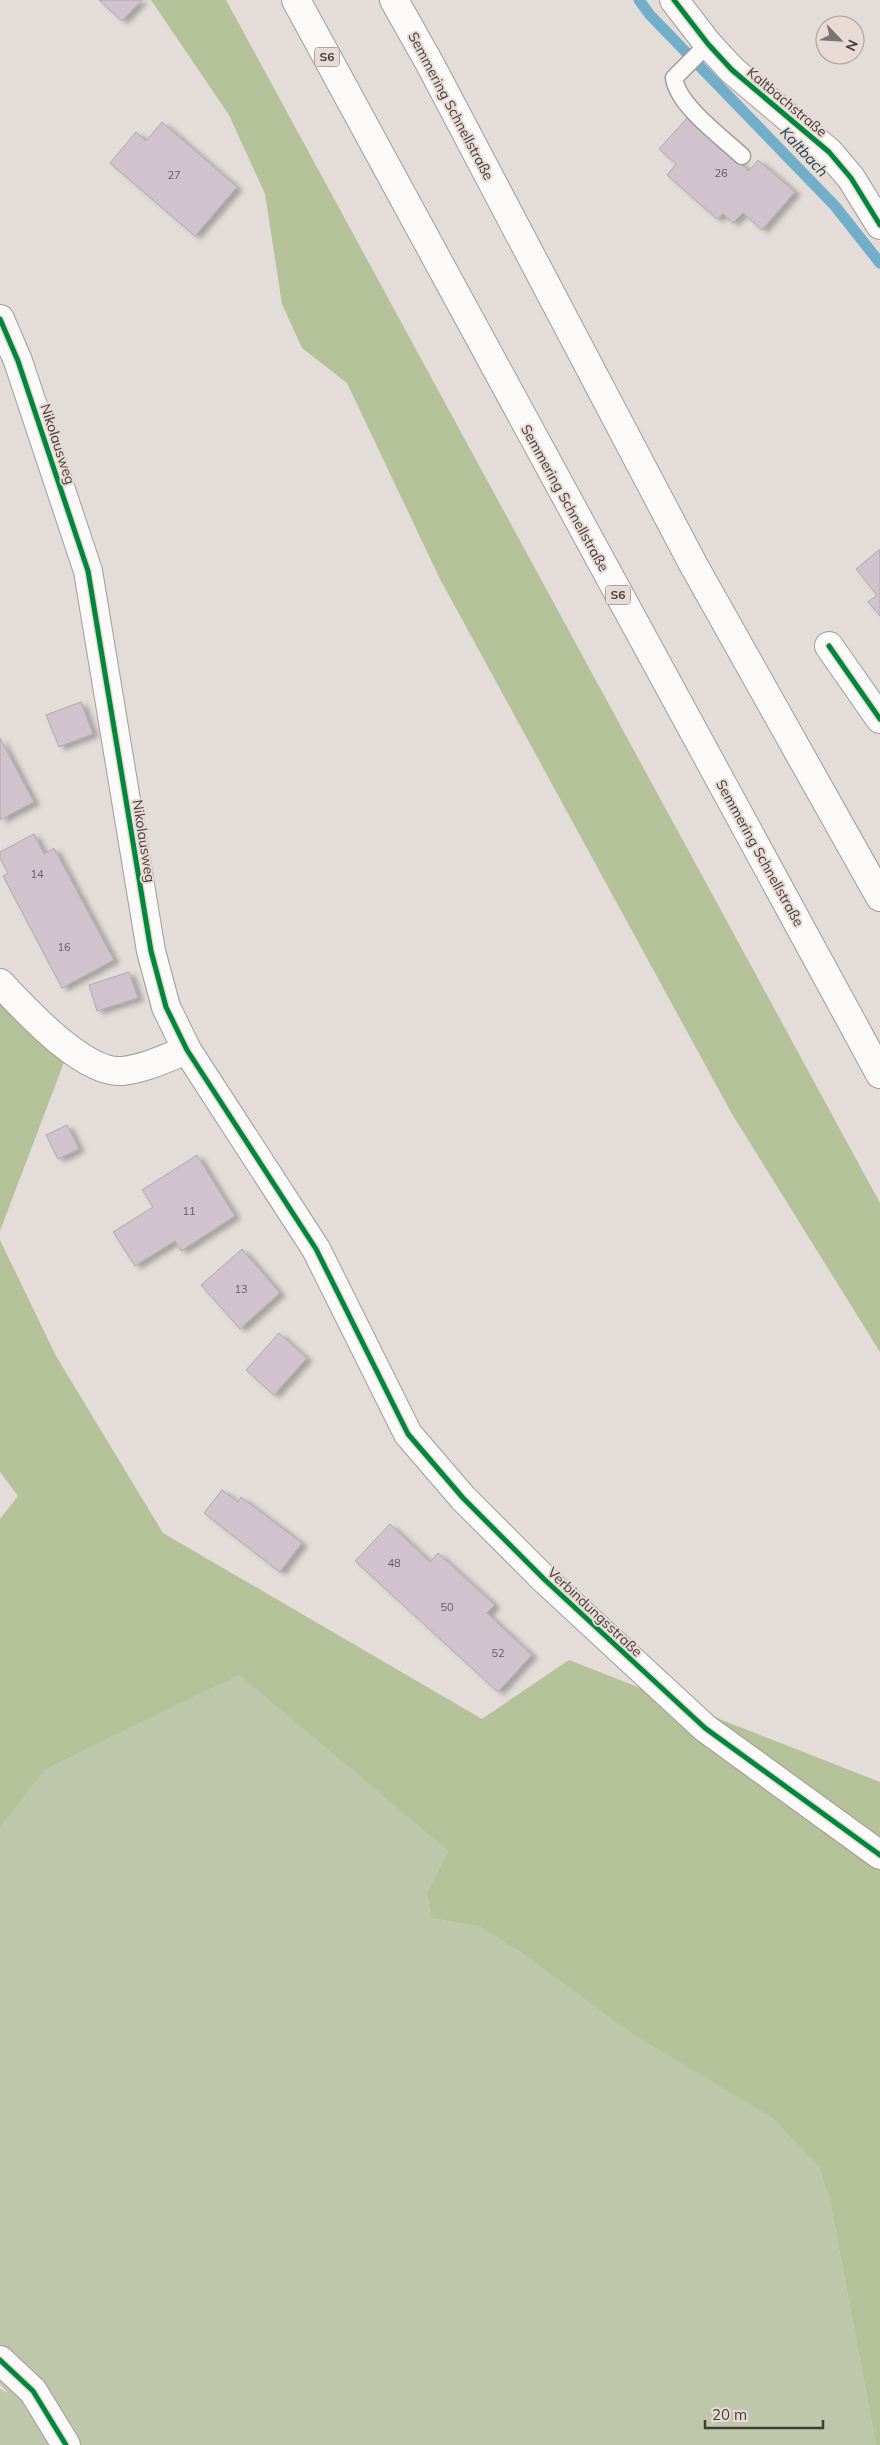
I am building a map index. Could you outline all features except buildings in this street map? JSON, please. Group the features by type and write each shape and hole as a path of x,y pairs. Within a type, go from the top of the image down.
{"main road":[{"name":"Semmering Schnellstraße","path":"296,0 880,1074"},
{"name":"Semmering Schnellstraße","path":"394,0 430,64 693,564 880,897"},
{"name":"Kaltbachstraße","path":"674,0 703,49 732,70 829,152 851,178 880,225"},
{"path":"851,178 880,188"},
{"name":"Nikolausweg","path":"0,319 18,361 88,571 151,951 166,1007 187,1050 316,1249 355,1330"},
{"path":"829,646 880,719"},
{"path":"0,983 58,1042 110,1070 121,1071 151,1064 187,1050"},
{"name":"Verbindungsstraße","path":"355,1330 408,1434 464,1498 544,1580 705,1728 880,1855"},
{"path":"0,2360 33,2391 66,2445"}],"lane":[{"path":"703,49 679,71 674,78 675,85 685,103 742,156"}],"green space":[{"path":"151,0 226,0 880,1203 880,1352 732,1114 440,579 347,383 302,348 282,304 265,194 229,115"},
{"path":"0,997 66,1057 0,1231"},
{"path":"0,1240 56,1356 163,1533 482,1719 569,1660 880,1782 880,2445 876,2445 830,2201 819,2167 772,2118 629,2032 523,1954 481,1927 431,1918 427,1892 448,1851 239,1675 45,1770 0,1828 0,1519 18,1496 0,1472"},
{"path":"239,1675 448,1851 427,1892 431,1918 481,1927 523,1954 629,2032 772,2118 819,2167 830,2201 876,2445 0,2445 0,2389 8,2393 0,2384 0,1828 45,1770"}],"waterway":[{"name":"Kaltbach","path":"639,0 650,15 835,206 880,263"}],"cycle path":[{"path":"674,0 708,44 732,70 829,152 851,178 880,225"},
{"path":"0,319 18,361 88,571 151,951 166,1007 187,1050 316,1249 408,1434 463,1498 545,1580 705,1728 880,1855"},
{"path":"829,646 880,719"},
{"path":"0,2360 33,2391 66,2445"}]}
